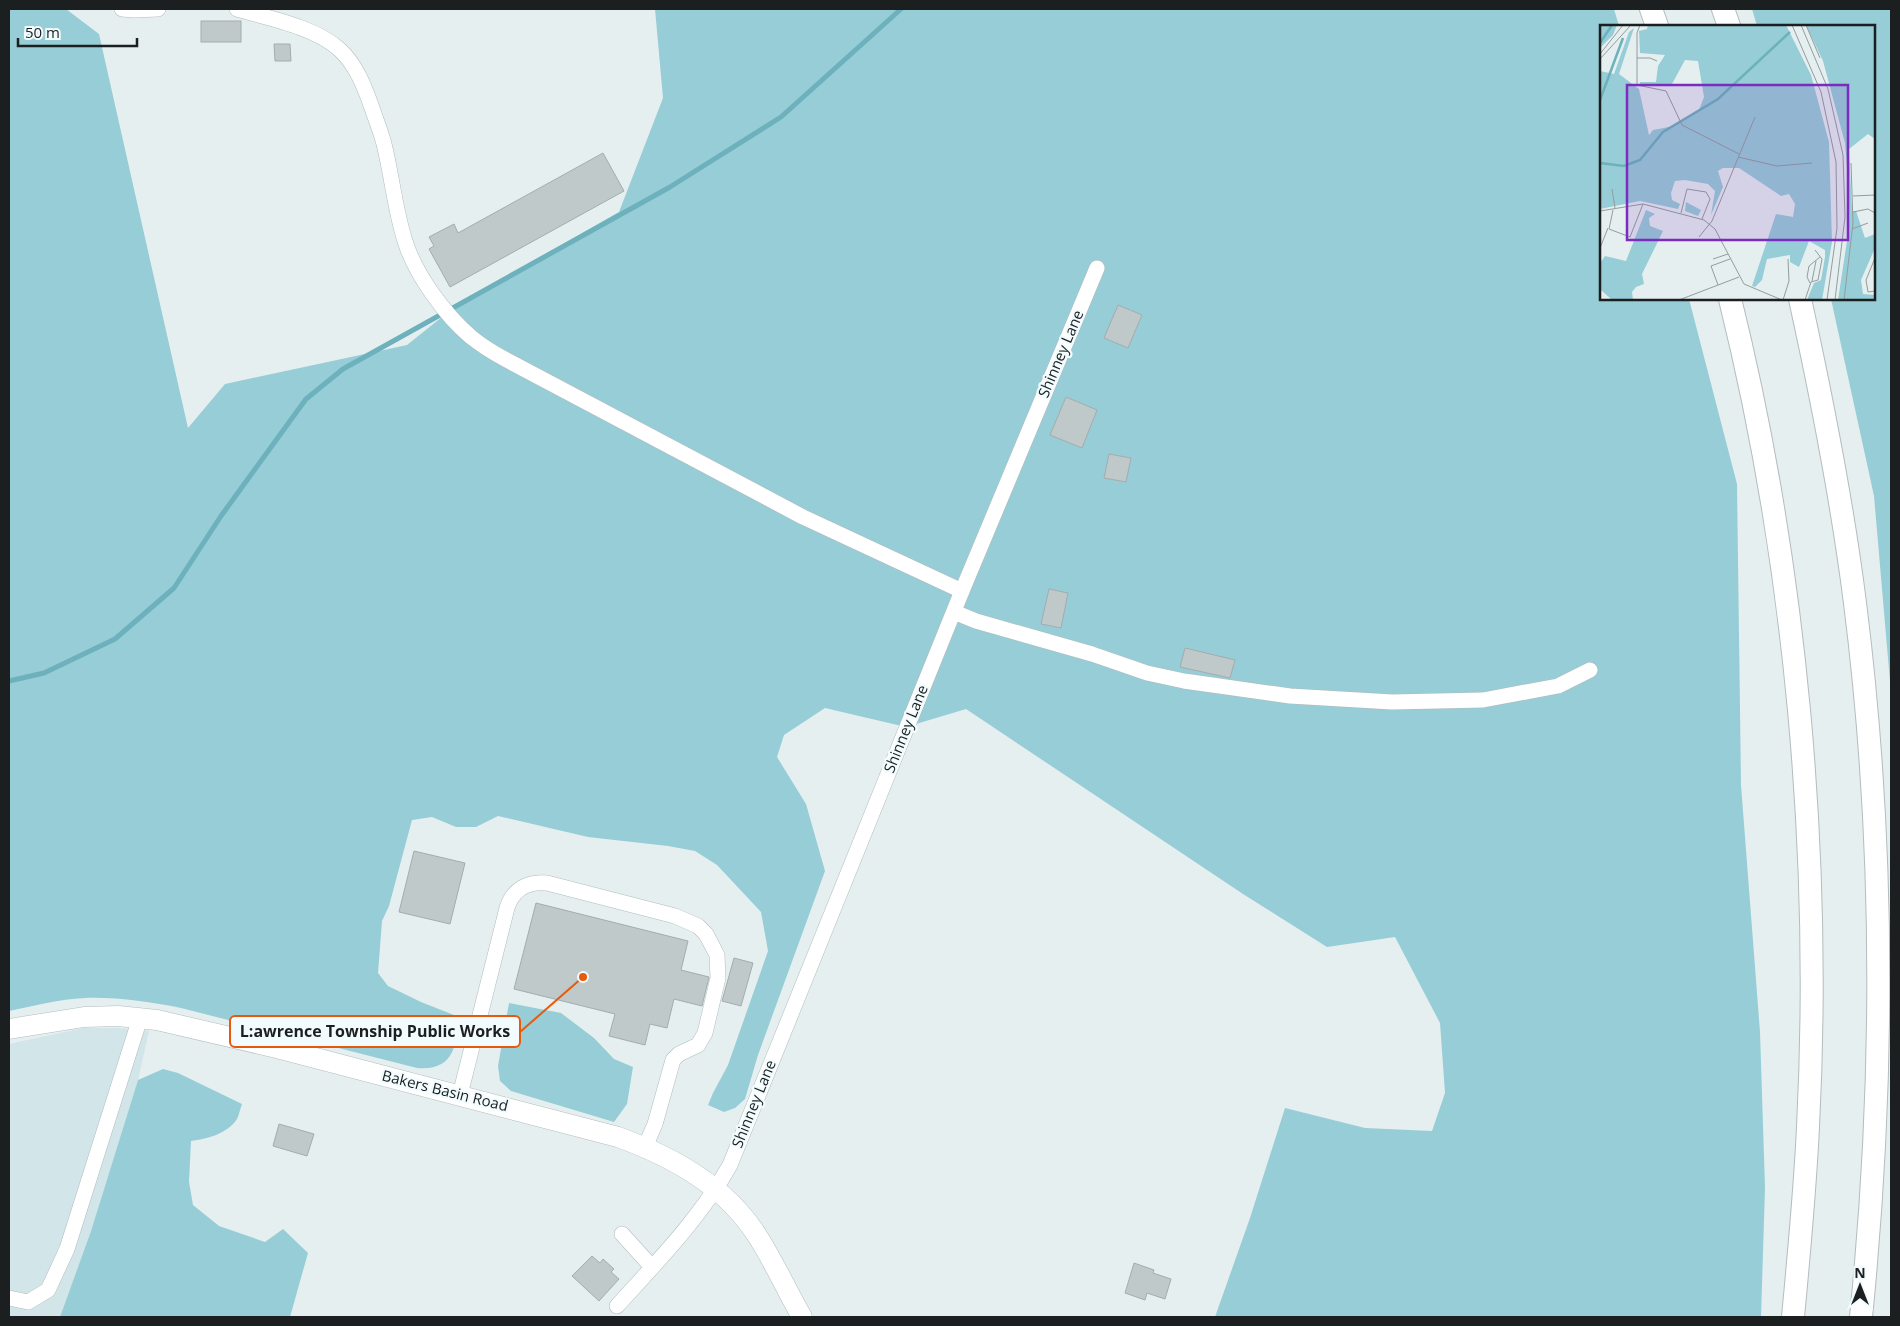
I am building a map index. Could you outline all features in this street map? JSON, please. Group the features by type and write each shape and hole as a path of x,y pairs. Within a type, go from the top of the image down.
{"highway":[{"path":"1652,9 1657,25"},
{"path":"1723,9 1729,25"},
{"path":"1733,9 1737,25"},
{"path":"1730,300 1754,407 1780,560 1803,764 1811,919 1811,1022 1805,1172 1793,1317"},
{"path":"1800,300 1840,498 1867,707 1875,812 1880,1023 1870,1234 1862,1317"}],"main road":[{"name":"Bakers Basin Road","path":"9,1029 84,1017 140,1018 175,1024 460,1095 610,1135 645,1147 685,1166 729,1201 758,1236 802,1317"}],"street":[{"path":"122,9 158,9"},
{"path":"237,9 317,35 334,44 349,59 369,99 384,144 405,242 412,259 423,279 441,303 454,320 472,338 503,358 803,517 962,592"},
{"name":"Shinney Lane","path":"617,1306 693,1219 730,1164 962,592 1097,268"},
{"path":"954,612 976,621 1092,654 1147,673 1184,681 1290,696 1392,702 1483,700 1558,686 1590,670"},
{"path":"460,1095 507,908 511,897 519,889 535,883 547,883 675,916 698,926 706,934 716,955 718,978 705,1033 698,1045 679,1054 673,1060 655,1124 645,1147"},
{"path":"9,1298 28,1302 48,1290 52,1282 67,1249 140,1018"},
{"path":"622,1234 652,1267"}],"shaded area":[{"path":"9,9 66,9 99,34 188,428 225,384 407,345 457,305 619,212 663,98 655,9 1614,9 1619,25 1600,25 1600,300 1689,300 1737,484 1741,785 1760,1032 1765,1188 1761,1317 1215,1317 1250,1218 1285,1108 1365,1128 1432,1131 1445,1093 1440,1023 1395,937 1327,947 1243,894 966,709 906,727 825,708 784,735 777,757 806,804 825,871 758,1055 745,1099 735,1108 724,1112 708,1105 728,1065 768,951 761,912 717,865 695,851 588,837 498,816 476,827 456,827 432,817 412,820 389,906 382,921 378,973 388,986 459,1017 454,1047 446,1061 439,1065 429,1068 417,1068 181,1008 133,1000 109,998 75,999 9,1011"},
{"path":"1752,9 1891,9 1891,693 1874,496 1831,300 1875,300 1875,25 1757,25"},
{"path":"509,1003 561,1013 594,1038 614,1059 633,1067 627,1104 614,1122 511,1091 500,1081 498,1066"},
{"path":"83,1028 117,1028 149,1031 138,1080 91,1231 60,1317 9,1317 9,1044"},
{"path":"163,1069 178,1073 242,1104 237,1119 228,1128 210,1137 191,1141 189,1182 193,1205 219,1226 265,1242 283,1229 308,1253 290,1317 60,1317 91,1231 138,1080"}],"building":[{"path":"201,21 241,21 241,42 201,42"},
{"path":"274,44 290,44 291,61 275,61"},
{"path":"603,153 624,191 450,287 429,249 434,246 429,237 454,224 458,233"},
{"path":"1118,305 1142,315 1128,348 1104,338"},
{"path":"1066,397 1097,410 1082,448 1050,435"},
{"path":"1109,454 1131,458 1126,482 1104,478"},
{"path":"1049,589 1068,593 1061,628 1041,624"},
{"path":"1185,648 1235,660 1230,678 1180,667"},
{"path":"414,851 465,863 450,924 399,912"},
{"path":"536,903 688,941 681,970 709,977 702,1006 674,999 667,1028 650,1024 645,1045 609,1036 615,1014 514,989"},
{"path":"734,958 753,963 741,1006 722,1001"},
{"path":"279,1124 314,1134 307,1156 273,1146"},
{"path":"592,1256 600,1263 603,1259 614,1269 611,1272 619,1279 599,1301 572,1276"},
{"path":"1134,1263 1154,1270 1153,1273 1171,1279 1165,1299 1147,1293 1145,1300 1125,1293"}],"waterway":[{"path":"9,681 44,673 115,639 174,588 221,516 306,399 343,369 670,187 781,117 901,9"}],"place":[{"name":"L:awrence Township Public Works","path":"583,977"}]}
